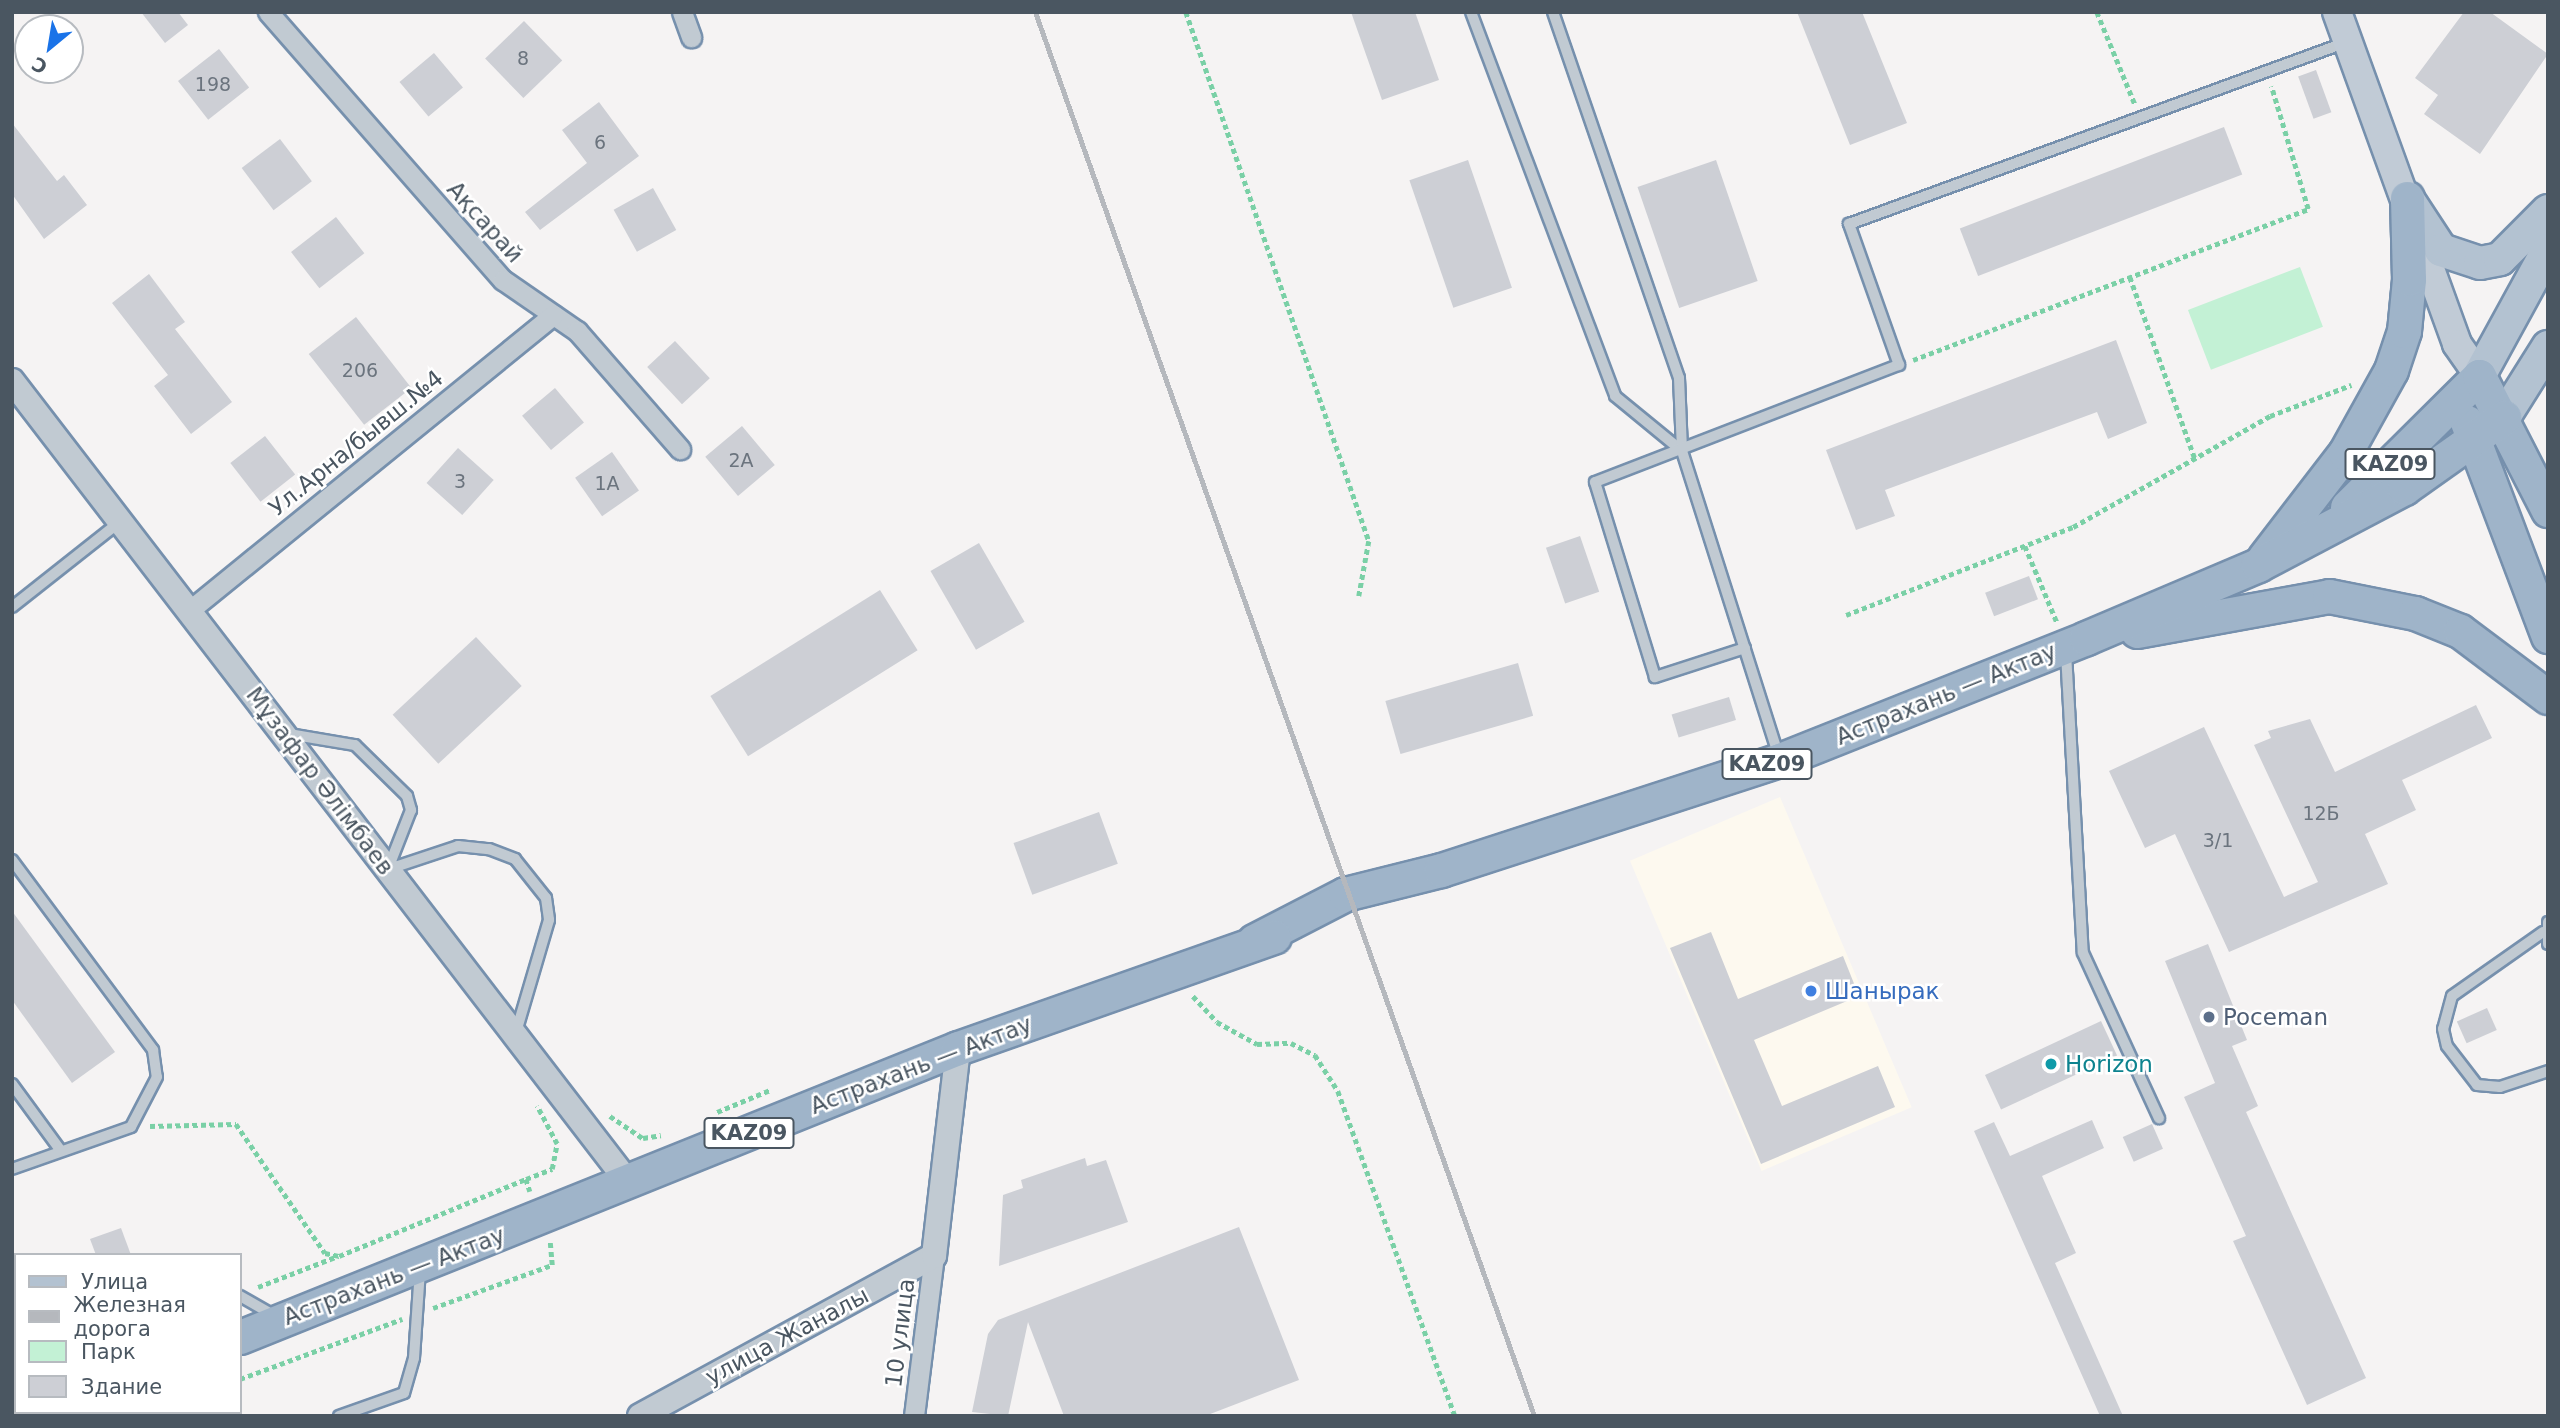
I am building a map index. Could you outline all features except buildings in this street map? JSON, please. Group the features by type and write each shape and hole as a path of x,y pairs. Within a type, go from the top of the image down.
{"highway":[{"path":"2258,565 2345,453 2391,370 2404,331 2409,279 2407,198"},
{"path":"2467,376 2504,417 2548,510"},
{"path":"2467,376 2472,442 2548,636"},
{"name":"Астрахань — Актау","path":"2322,532 2467,376"},
{"name":"Астрахань — Актау","path":"242,1336 958,1048 1254,941 1345,894 1441,870 1780,760 2076,642 2258,565 2322,532 2404,488 2504,417"},
{"path":"2076,642 2329,596 2415,613 2460,631 2548,697"}],"main road":[{"path":"2337,12 2407,198 2467,376"},
{"path":"2407,198 2441,250 2480,263 2500,259 2548,211"},
{"path":"2467,376 2548,250"},
{"path":"2504,417 2548,347"}],"street":[{"name":"Ақсарай","path":"268,12 503,280 577,331 680,449"},
{"path":"682,12 691,37"},
{"name":"Ул.Арна/бывш.№4","path":"190,610 553,315"},
{"name":"Мұзафар Әлімбаев","path":"12,380 190,610 514,1039 628,1182"},
{"path":"934,1256 958,1048"},
{"name":"улица Жаналы","path":"640,1416 934,1256"},
{"name":"10 улица","path":"914,1416 934,1256"}],"lane":[{"path":"1471,12 1615,396 1682,451"},
{"path":"1553,12 1679,377 1682,451 1780,760"},
{"path":"1745,648 1655,677 1595,482 1682,451 1899,365 1849,224 2348,42"},
{"path":"12,607 121,521"},
{"path":"2076,642 2082,953 2159,1118"},
{"path":"283,733 355,745 407,796 411,810 387,870"},
{"path":"387,870 458,846 489,849 515,859 546,898 550,920 514,1039"},
{"path":"12,860 153,1050 157,1077 131,1127 12,1169"},
{"path":"2548,944 2545,927 2452,996 2443,1029 2447,1046 2477,1085 2500,1087 2548,1071"},
{"path":"12,1084 61,1152"},
{"path":"339,1416 404,1393 417,1314 420,1266"},
{"path":"242,1297 281,1320"}],"path":[{"path":"1186,12 1369,541 1359,596"},
{"path":"2097,12 2141,118"},
{"path":"1899,365 2308,209 2267,72"},
{"path":"2130,277 2195,458"},
{"path":"1846,615 2073,527 2270,416 2391,370"},
{"path":"2025,546 2076,642"},
{"path":"1171,972 1217,1022 1257,1044 1291,1044 1315,1055 1338,1091 1455,1416"},
{"path":"710,1116 780,1087"},
{"path":"252,1290 552,1169 557,1144 537,1106 557,1093"},
{"path":"600,1105 643,1138 673,1134"},
{"path":"131,1127 236,1125 325,1253 339,1256"},
{"path":"242,1378 552,1265 556,1258 526,1180"}],"shaded area":[{"path":"1780,797 1912,1107 1762,1171 1630,861"}],"green space":[{"path":"2300,267 2323,327 2211,370 2188,310"}],"railway":[{"path":"1035,12 1534,1416"}],"place":[{"name":"Шанырак","path":"1811,991"},
{"name":"Poceman","path":"2209,1017"},
{"name":"Horizon","path":"2051,1064"}]}
